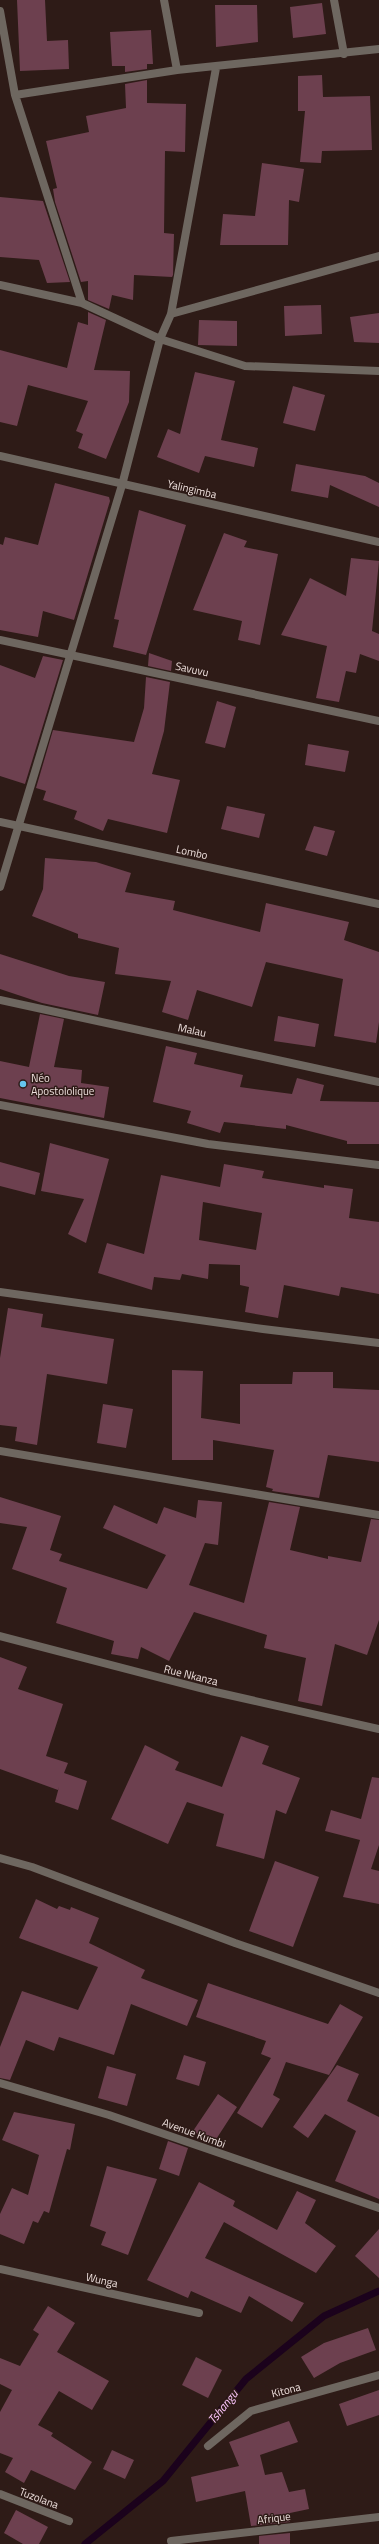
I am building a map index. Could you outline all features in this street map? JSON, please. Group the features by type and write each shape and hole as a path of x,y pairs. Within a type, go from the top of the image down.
{"street":[{"path":"164,0 177,70"},
{"path":"334,0 344,54"},
{"path":"0,11 14,95 82,303"},
{"path":"14,95 177,70 216,68 379,49"},
{"path":"0,887 122,485 160,338 171,314 216,68"},
{"path":"171,314 379,256"},
{"path":"0,285 82,303 160,338 245,366 379,371"},
{"name":"Yalingimba","path":"0,456 122,485 379,542"},
{"name":"Savuvu","path":"0,640 379,721"},
{"name":"Lombo","path":"0,822 379,904"},
{"name":"Malau","path":"0,1000 379,1082"},
{"path":"0,1105 208,1144 379,1165"},
{"path":"0,1292 263,1329 379,1343"},
{"path":"0,1451 379,1515"},
{"name":"Rue Nkanza","path":"0,1636 204,1689 379,1729"},
{"path":"0,1858 32,1867 235,1943 379,1993"},
{"name":"Avenue Kumbi","path":"0,2083 109,2115 379,2208"},
{"name":"Wunga","path":"0,2269 198,2313"},
{"name":"Kitona","path":"208,2446 251,2411 379,2375"},
{"name":"Tuzolana","path":"0,2494 69,2521"},
{"name":"Afrique","path":"171,2541 379,2517"}],"building":[{"path":"17,0 45,0 47,41 68,40 69,69 20,71"},
{"path":"322,3 326,34 293,38 290,7"},
{"path":"215,5 257,5 258,42 216,47"},
{"path":"151,30 153,64 147,64 147,69 125,72 125,66 112,66 110,32"},
{"path":"322,75 323,97 370,96 372,150 322,151 321,163 300,162 305,111 298,111 298,76"},
{"path":"147,80 147,103 186,104 185,152 165,151 164,233 174,234 173,275 172,277 134,275 133,300 112,295 109,309 88,300 88,281 81,282 55,202 53,189 57,188 46,141 89,132 86,116 126,108 125,84"},
{"path":"262,163 304,169 299,202 289,200 288,245 220,245 223,214 255,216"},
{"path":"0,197 43,201 70,282 47,283 39,260 0,257"},
{"path":"321,305 322,334 285,336 284,306"},
{"path":"88,312 106,320 94,370 130,371 129,402 106,459 78,448 83,434 76,431 88,401 28,385 17,426 0,422 0,350 67,368 78,322 88,325"},
{"path":"379,313 379,343 354,342 350,317"},
{"path":"199,320 237,321 237,346 198,345"},
{"path":"195,372 235,381 221,440 258,448 254,467 205,456 199,473 157,457 168,429 180,434"},
{"path":"293,386 325,395 315,431 283,423"},
{"path":"296,464 365,476 379,483 379,507 330,485 328,498 291,491"},
{"path":"55,483 109,497 110,501 74,620 43,611 38,637 0,630 0,544 3,545 5,537 38,545"},
{"path":"139,510 186,525 146,655 113,647 119,620 114,619"},
{"path":"224,533 247,541 244,547 278,554 260,645 238,640 242,621 193,610"},
{"path":"351,558 379,561 372,631 379,634 379,661 360,654 356,673 346,671 339,702 316,698 327,646 281,635 310,578 346,596"},
{"path":"149,653 172,661 171,671 148,666"},
{"path":"43,656 63,660 25,784 0,776 0,665 35,678"},
{"path":"146,677 170,682 164,731 152,774 180,780 167,833 108,819 103,831 74,819 77,811 43,800 46,791 36,788 53,730 134,742 144,708"},
{"path":"217,701 236,707 225,748 205,743"},
{"path":"308,744 349,751 345,772 305,765"},
{"path":"227,806 265,814 259,838 221,829"},
{"path":"314,826 335,831 327,856 305,850"},
{"path":"45,858 96,862 131,873 125,892 175,901 173,910 260,932 266,903 349,922 344,940 379,952 379,1022 376,1043 334,1036 343,979 266,962 252,1007 197,990 188,1020 162,1012 171,981 115,974 119,948 78,938 78,934 32,916 43,889"},
{"path":"0,954 69,976 105,982 98,1015 42,1003 0,989"},
{"path":"40,1014 64,1019 54,1067 82,1070 81,1083 109,1087 104,1118 0,1098 0,1061 29,1067"},
{"path":"278,1016 319,1024 315,1047 274,1041"},
{"path":"166,1046 197,1053 194,1064 243,1075 240,1087 292,1094 297,1078 324,1085 320,1101 379,1102 379,1144 347,1144 347,1141 286,1125 286,1129 224,1122 220,1133 187,1123 191,1111 153,1102"},
{"path":"50,1143 109,1159 86,1243 68,1234 84,1199 41,1191"},
{"path":"0,1162 40,1173 35,1195 0,1186"},
{"path":"224,1164 264,1171 262,1178 324,1188 324,1185 353,1189 349,1218 379,1222 379,1294 341,1287 339,1296 284,1285 278,1318 245,1312 249,1287 240,1285 240,1265 209,1264 208,1279 182,1274 180,1280 154,1277 152,1290 98,1273 107,1243 144,1254 161,1175 220,1187","holes":["203,1202 262,1213 256,1250 199,1240"]},
{"path":"8,1308 43,1314 41,1327 114,1339 107,1384 47,1374 37,1445 15,1441 17,1427 0,1425 0,1358"},
{"path":"172,1370 203,1371 201,1418 240,1424 240,1384 292,1384 293,1372 333,1372 333,1388 379,1390 379,1462 328,1455 319,1498 272,1491 273,1489 266,1487 274,1450 213,1440 213,1460 172,1460"},
{"path":"103,1404 133,1409 126,1448 97,1443"},
{"path":"0,1497 61,1516 50,1550 62,1554 59,1561 147,1589 166,1555 103,1528 114,1505 157,1524 164,1507 196,1518 198,1500 222,1502 218,1545 205,1543 189,1585 244,1603 269,1502 300,1507 290,1550 328,1559 328,1556 361,1562 371,1519 379,1520 379,1620 367,1655 335,1644 322,1706 298,1701 306,1658 264,1648 267,1635 194,1612 169,1661 141,1647 138,1659 111,1654 114,1641 56,1623 67,1588 12,1569 27,1527 0,1523"},
{"path":"0,1657 27,1667 18,1689 63,1704 46,1756 68,1763 64,1773 87,1781 78,1810 55,1802 59,1787 58,1790 0,1769"},
{"path":"241,1736 269,1746 262,1764 300,1778 286,1814 276,1810 264,1859 216,1846 224,1814 187,1802 168,1844 111,1819 145,1745 179,1762 175,1770 222,1787"},
{"path":"372,1777 379,1778 379,1845 371,1869 379,1871 379,1904 343,1897 360,1840 325,1831 331,1810 361,1819"},
{"path":"275,1861 319,1877 293,1947 249,1931"},
{"path":"36,1899 57,1909 59,1906 70,1910 71,1907 99,1918 89,1943 145,1970 141,1978 198,2000 187,2026 131,2004 114,2055 59,2037 54,2051 26,2040 10,2080 0,2078 0,2047 22,1991 78,2010 98,1967 19,1938"},
{"path":"208,1983 328,2024 340,2004 363,2017 329,2075 286,2062 273,2095 280,2099 262,2128 237,2113 271,2058 261,2054 266,2041 196,2017"},
{"path":"184,2055 206,2062 199,2086 176,2079"},
{"path":"337,2065 359,2074 347,2101 379,2117 379,2199 335,2181 356,2131 325,2114 308,2138 293,2127"},
{"path":"107,2066 136,2074 127,2106 98,2098"},
{"path":"218,2094 237,2107 213,2144 193,2131"},
{"path":"14,2112 75,2124 70,2150 67,2149 49,2213 44,2211 38,2223 33,2221 24,2244 0,2234 0,2214 12,2188 28,2195 39,2155 2,2140"},
{"path":"168,2141 188,2148 179,2176 159,2169"},
{"path":"107,2166 157,2179 128,2255 101,2245 106,2232 90,2226"},
{"path":"199,2182 235,2201 233,2206 277,2230 297,2191 316,2200 305,2223 336,2246 316,2273 224,2222 205,2258 304,2303 292,2322 249,2296 241,2313 191,2291 188,2298 147,2280"},
{"path":"379,2229 379,2278 355,2256"},
{"path":"48,2306 75,2323 57,2352 109,2381 92,2410 59,2391 38,2425 53,2433 51,2436 92,2462 75,2490 31,2470 24,2483 5,2472 13,2458 0,2453 0,2412 12,2390 0,2384 0,2358 20,2366 39,2334 33,2330"},
{"path":"368,2328 376,2350 340,2363 314,2378 301,2357 324,2343"},
{"path":"196,2357 222,2370 208,2398 182,2385"},
{"path":"379,2390 379,2415 347,2426 339,2404"},
{"path":"289,2421 298,2442 260,2455 265,2475 282,2472 289,2492 305,2489 309,2509 290,2513 290,2522 251,2526 245,2491 196,2502 191,2477 239,2466 229,2442"},
{"path":"112,2450 134,2460 125,2479 103,2469"},
{"path":"16,2510 48,2527 39,2544 23,2544 4,2533"},
{"path":"290,2533 290,2544 259,2544 259,2536"}],"waterway":[{"name":"Tshangu","path":"85,2544 163,2481 246,2379 324,2316 379,2291"}],"place":[{"name":"Néo Apostololique","path":"23,1084"}]}
